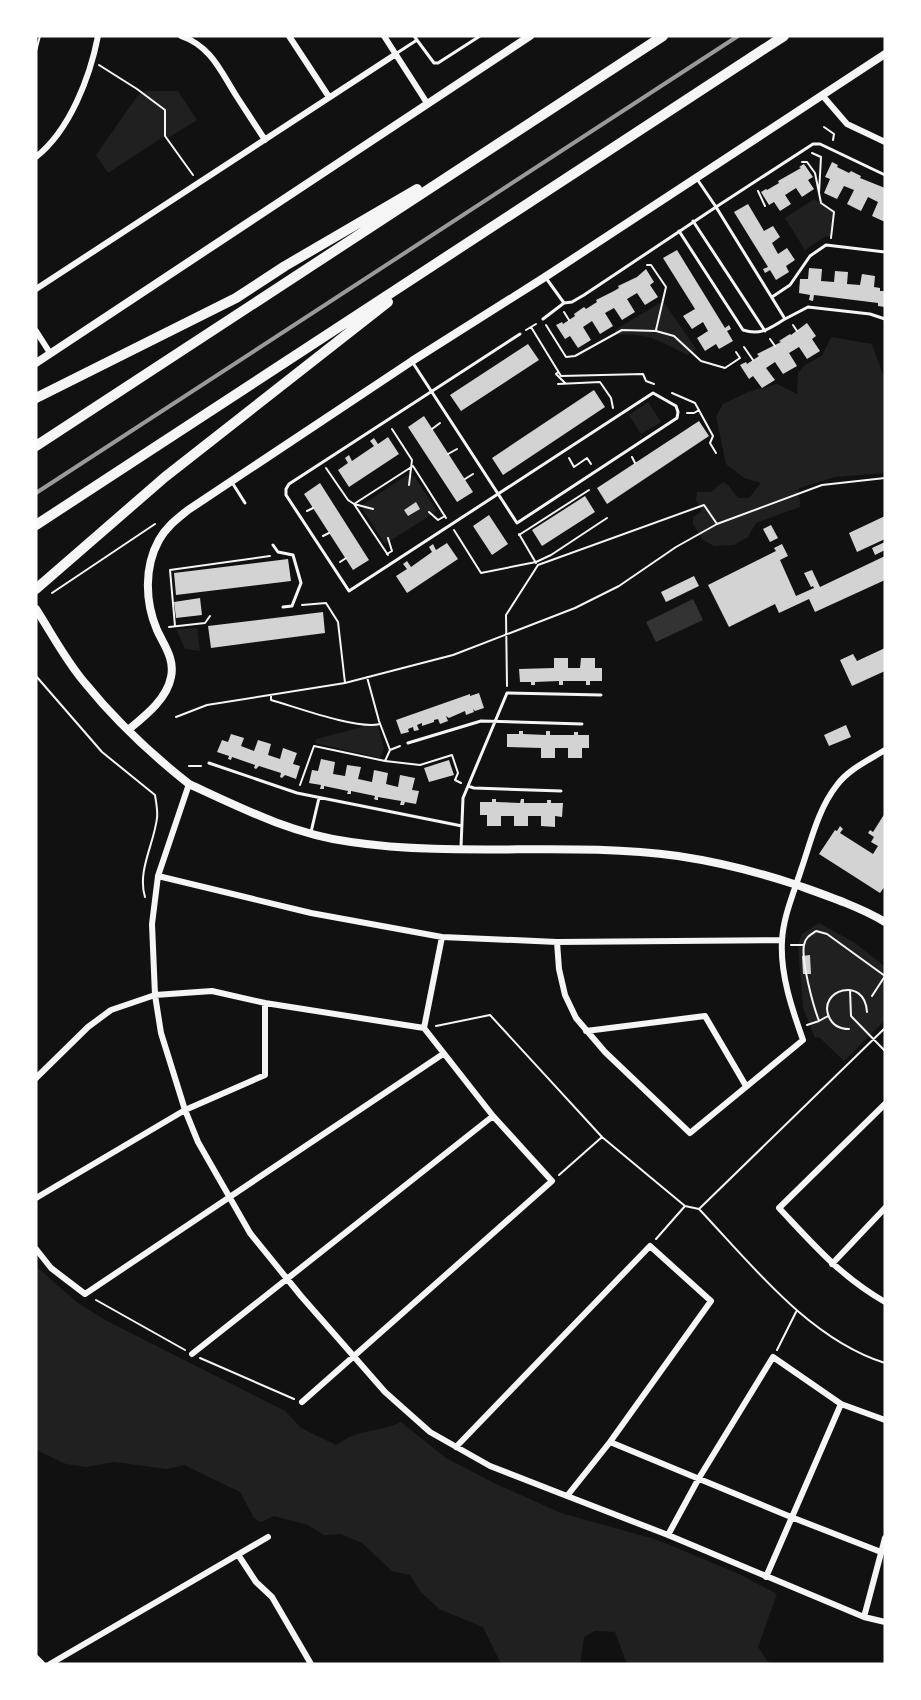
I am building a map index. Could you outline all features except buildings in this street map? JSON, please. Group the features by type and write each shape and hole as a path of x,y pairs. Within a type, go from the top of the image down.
{"main road":[{"path":"36,446 663,36"},
{"path":"36,525 784,36"},
{"path":"36,398 236,298 373,214 500,143"},
{"path":"36,589 165,477 458,249"},
{"path":"36,441 100,404"}],"street":[{"path":"36,157 61,128 81,93 93,61 99,36"},
{"path":"181,36 204,48 215,60 266,140"},
{"path":"289,36 329,97"},
{"path":"384,36 427,103"},
{"path":"36,363 530,36"},
{"path":"36,289 396,54"},
{"path":"128,730 147,714 164,694 171,678 172,665 151,614 148,592 149,571 159,540 172,523 188,510 412,361 545,277 885,54"},
{"path":"822,95 847,124 877,135 885,142"},
{"path":"36,331 50,353"},
{"path":"36,609 84,682 128,730 189,784 273,823 310,834 350,842 388,846 622,851 677,856 774,877 814,891 885,922"},
{"path":"557,942 559,969 565,995 576,1018 605,1052 690,1133 803,1040 784,973 782,940 796,885 823,808 837,784 857,767 885,750"},
{"path":"189,784 158,876 153,917 155,995 161,1033 185,1110 198,1142 250,1233 287,1279 386,1392 430,1432 456,1447 490,1466 668,1535 864,1617 885,1622"},
{"path":"158,876 311,913 442,937 557,942 782,940"},
{"path":"424,1028 442,937"},
{"path":"36,1078 88,1027 111,1010 155,995 212,992 265,1003 424,1028 494,1116 552,1181 302,1402"},
{"path":"36,1198 185,1110 265,1075 265,1003"},
{"path":"586,1031 705,1016 746,1086"},
{"path":"36,1249 51,1268 85,1294 443,1054"},
{"path":"885,1104 779,1208 832,1264 860,1288 885,1302"},
{"path":"192,1354 494,1116"},
{"path":"832,1264 885,1208"},
{"path":"456,1447 650,1246 711,1301 610,1442 567,1496"},
{"path":"668,1535 699,1478 773,1358 841,1404 885,1420"},
{"path":"766,1577 841,1404"},
{"path":"610,1442 881,1552"},
{"path":"50,1664 239,1556 268,1537"},
{"path":"864,1617 885,1538"},
{"path":"239,1556 256,1582 272,1598 311,1664"},
{"path":"36,1659 41,1664"}],"lane":[{"path":"414,36 434,63 438,63 480,36"},
{"path":"396,54 417,40"},
{"path":"543,320 564,303 572,302 813,144 820,144 885,175"},
{"path":"696,176 785,319"},
{"path":"693,221 765,332"},
{"path":"679,231 743,330 752,333 765,332 808,307 870,314 885,319"},
{"path":"772,297 790,285 810,256 826,245 885,252"},
{"path":"545,277 564,303"},
{"path":"412,361 432,392 498,494 517,523 676,418 678,412 676,406 653,393 498,494 451,525 349,591 286,495 289,484 323,463 432,392 520,334"},
{"path":"232,482 245,503"},
{"path":"273,545 278,552 293,555 301,584 292,606 283,607"},
{"path":"461,849 463,798 507,693 601,695"},
{"path":"408,743 481,721 582,724"},
{"path":"209,763 297,793 462,826"},
{"path":"468,786 561,790"},
{"path":"310,834 319,798"}],"path":[{"path":"36,51 40,36"},
{"path":"93,61 165,110 165,136 198,183"},
{"path":"824,127 834,134 831,149"},
{"path":"818,194 821,185 821,157 812,153 798,159 807,162 814,173 818,194 821,202 834,212 830,245"},
{"path":"753,183 765,206"},
{"path":"639,258 643,265 651,265 666,287 656,331"},
{"path":"520,334 543,320 566,357 575,356 622,330 656,331 674,336 701,361 724,368 740,358 736,352"},
{"path":"531,327 558,378 565,384"},
{"path":"744,347 753,360"},
{"path":"557,373 561,376 643,374 646,381 656,385"},
{"path":"558,384 600,382 611,398 611,404 618,416"},
{"path":"666,390 695,403 713,436 710,443 716,453"},
{"path":"678,412 694,413 699,410"},
{"path":"387,421 412,460 409,485"},
{"path":"432,429 440,423"},
{"path":"448,454 457,449"},
{"path":"564,451 574,467 587,458 596,471"},
{"path":"323,463 348,500 354,504 373,508"},
{"path":"354,504 413,466"},
{"path":"413,466 481,573 537,563 704,505 717,524"},
{"path":"465,479 473,474"},
{"path":"177,717 207,705 345,683 453,655 575,608 619,586 676,547 717,524 822,485 885,478"},
{"path":"519,536 589,490"},
{"path":"354,504 393,562"},
{"path":"429,512 438,520 445,516"},
{"path":"507,693 506,615 537,563 607,518"},
{"path":"45,598 158,522"},
{"path":"517,523 516,530 537,563"},
{"path":"387,554 392,551 388,538"},
{"path":"175,626 170,570 271,556 278,552"},
{"path":"292,606 326,603 338,622 345,683"},
{"path":"167,627 205,623 210,616"},
{"path":"36,676 102,752 155,795 158,817 143,882 144,894 153,917"},
{"path":"367,677 390,750"},
{"path":"271,694 272,699 343,720 373,726 380,724"},
{"path":"385,761 390,750 408,743"},
{"path":"297,793 314,746 385,761 420,765 452,755 458,773 455,780 468,786"},
{"path":"189,766 209,763"},
{"path":"828,1016 819,1021 811,995 804,945 808,936 816,932 827,934 885,976 872,996"},
{"path":"850,989 851,1016 885,1051"},
{"path":"849,1029 837,1027 828,1016 828,1003 831,997 837,992 850,989 865,1000 867,1012"},
{"path":"424,1028 490,1015 602,1137 685,1206 699,1209 796,1311 864,1356 885,1363"},
{"path":"699,1209 885,1028"},
{"path":"552,1181 602,1137"},
{"path":"650,1246 685,1206"},
{"path":"773,1358 796,1311"}],"shaded area":[{"path":"145,91 178,91 197,120 168,138 166,135 108,173 96,155 138,95"},
{"path":"814,199 834,212 831,237 826,236 805,250 785,218"},
{"path":"663,301 696,349 688,355 655,339 638,335 619,335 615,330"},
{"path":"831,337 872,344 885,381 885,473 835,477 799,488 800,507 756,523 748,537 734,545 714,546 703,540 693,524 693,517 702,511 696,500 697,492 711,492 723,482 738,498 749,498 761,483 744,478 726,464 716,417 723,404 748,392 777,384 797,394 798,373 805,365 822,356"},
{"path":"648,402 661,422 641,434 629,415"},
{"path":"407,475 414,476 437,511 385,544 363,510 364,504"},
{"path":"693,599 703,620 656,642 646,622"},
{"path":"197,628 200,651 185,649 176,629"},
{"path":"377,723 384,749 380,758 315,743 316,739"},
{"path":"819,923 855,943 885,967 885,1020 844,1061 819,1037 815,1038 803,1008 798,945 802,934"},
{"path":"36,1268 78,1303 107,1321 285,1411 301,1428 336,1445 349,1437 401,1422 446,1458 494,1483 561,1513 658,1540 741,1575 777,1594 758,1647 767,1661 775,1664 627,1664 615,1632 595,1631 584,1637 580,1664 501,1664 483,1627 439,1609 420,1591 410,1575 392,1571 362,1543 341,1534 324,1535 308,1525 274,1516 261,1522 254,1518 240,1492 184,1465 167,1469 114,1462 86,1467 66,1464 36,1450"}],"railway":[{"path":"36,493 738,36"}]}
